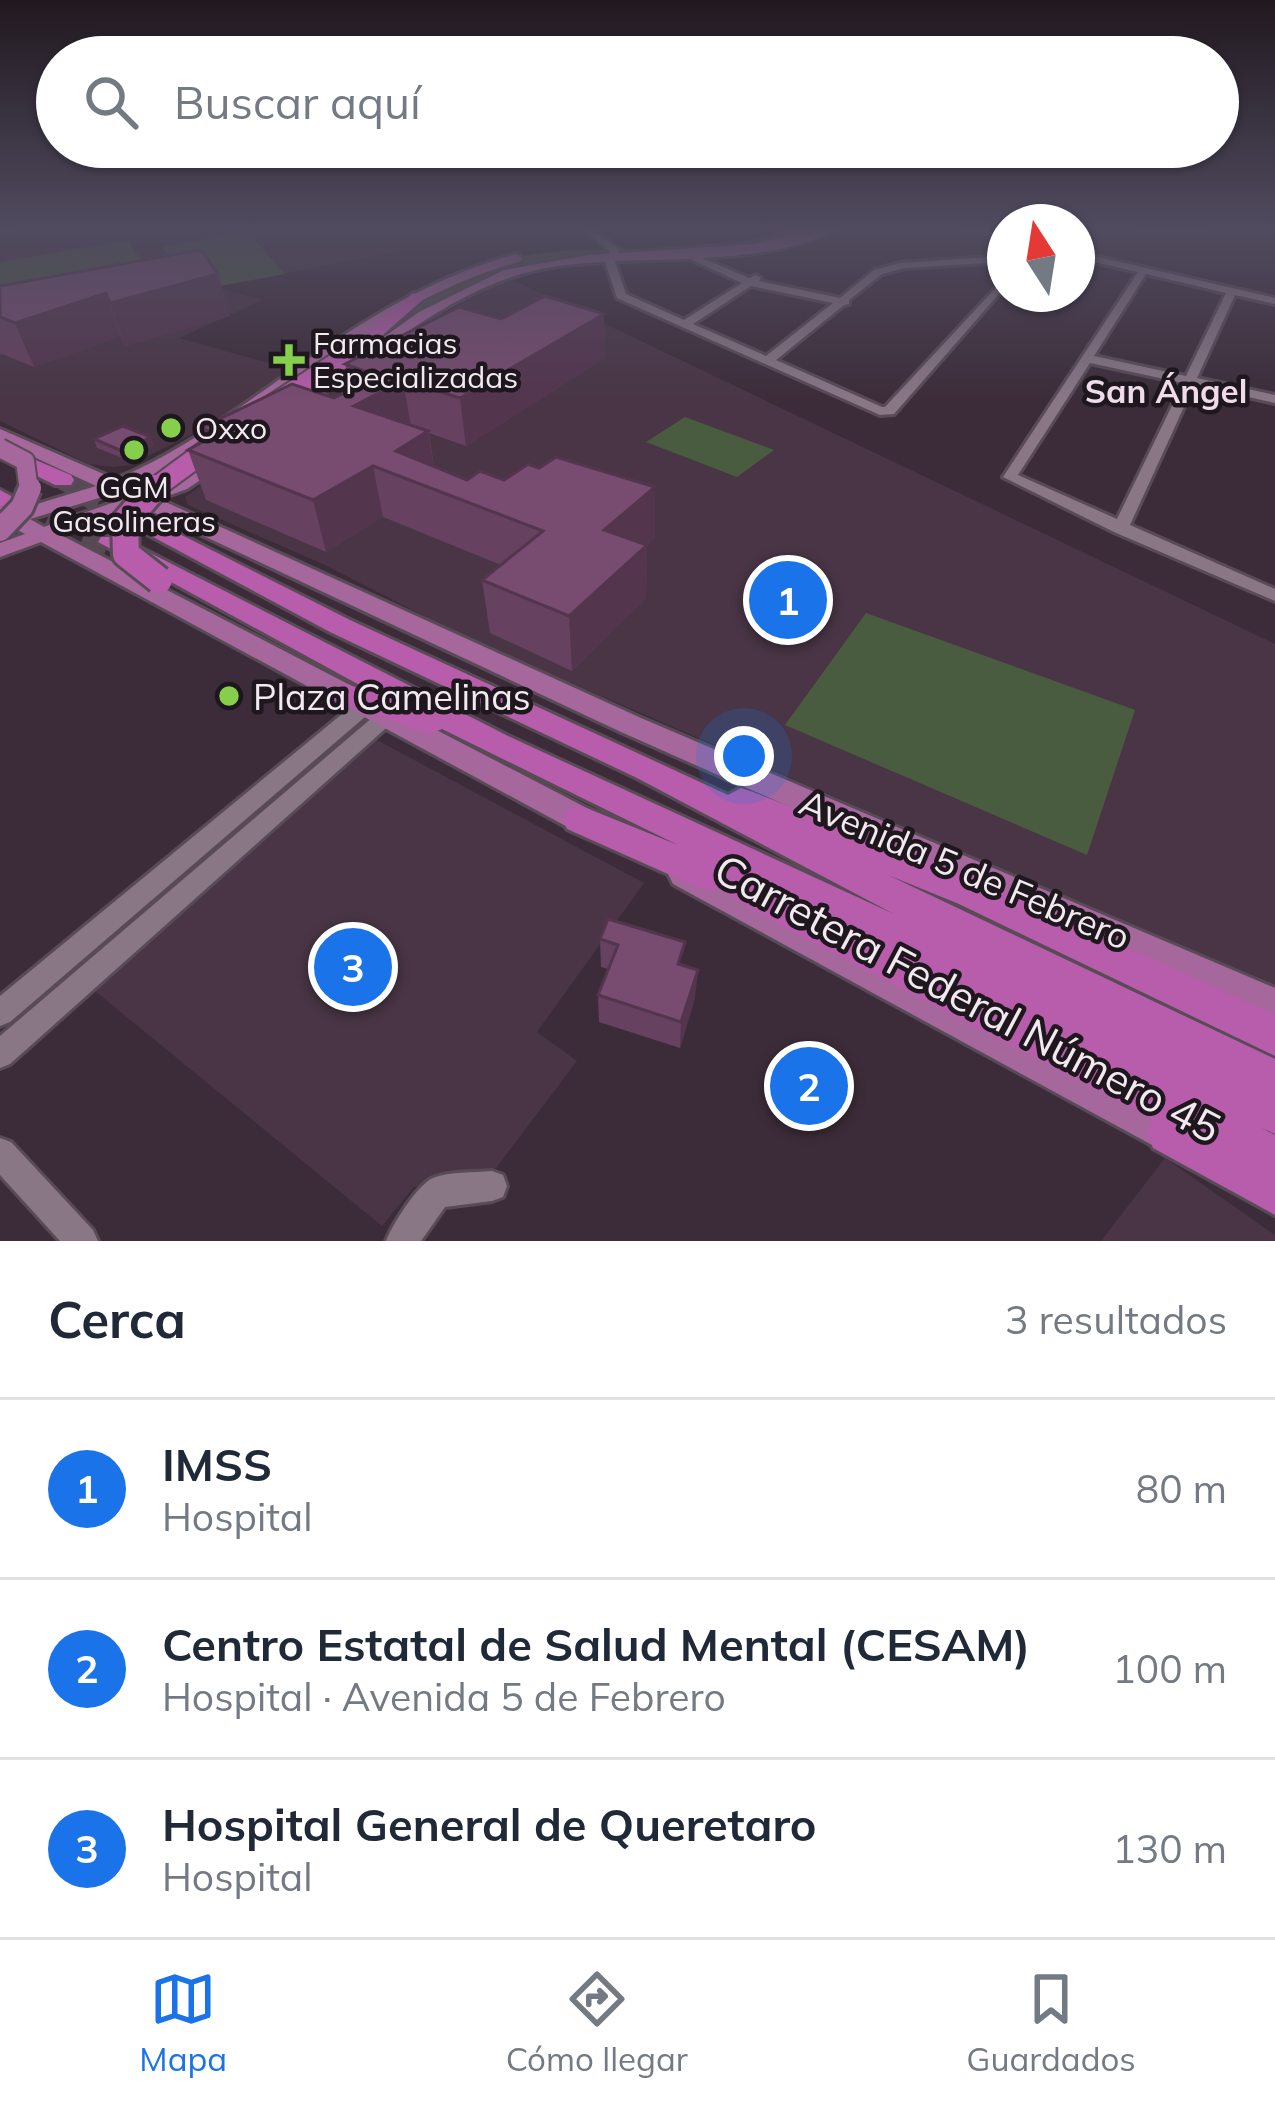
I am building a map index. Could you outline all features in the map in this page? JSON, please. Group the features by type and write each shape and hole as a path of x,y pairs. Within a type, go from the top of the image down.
{"highway":[{"path":"418,296 372,338 162,478 125,522 126,554 159,580 336,675 496,744"},
{"path":"0,449 63,480"},
{"name":"Avenida 5 de Febrero","path":"148,512 340,626 648,769 947,922 1275,1081"},
{"path":"110,542 496,744 590,807 1275,1112"},
{"path":"366,705 496,744"},
{"name":"Carretera Federal Número 45","path":"648,769 813,826 973,892 1275,1036"},
{"name":"Carretera Federal Número 45","path":"590,807 1275,1159"},
{"path":"1168,1132 1275,1196"}],"main road":[{"path":"4,514 118,484 151,470 442,285"},
{"path":"270,424 459,296 483,285"},
{"path":"317,363 313,373 323,376 357,364"},
{"name":"Avenida 5 de Febrero","path":"0,434 118,484 148,512 1275,1005"},
{"path":"0,550 148,512 234,448"},
{"path":"0,449 25,461 33,484 26,504 4,514"},
{"path":"4,514 38,537 112,569 366,705 590,807 1168,1132"}],"street":[{"path":"615,285 616,293 889,411 987,301"},
{"path":"685,324 745,285"},
{"path":"777,285 851,300 877,285"},
{"path":"777,362 864,285"},
{"path":"1134,285 1010,478 1275,596"},
{"path":"1206,285 1275,301"},
{"path":"1120,529 1232,291"},
{"path":"1086,358 1275,399"},
{"path":"0,1012 366,705"},
{"path":"0,1054 366,705"},
{"path":"0,1153 82,1241"},
{"path":"402,1241 437,1192 492,1186"}],"shaded area":[{"path":"0,285 225,285 214,287 263,300 179,338 294,370 206,427 130,465 89,464 0,421"},
{"path":"494,285 523,285 1275,644 1275,988 461,635 325,565 188,505 185,497 473,295"},
{"path":"377,740 644,883 537,1032 577,1061 493,1172 414,1187 382,1226 95,991"},
{"path":"1165,1158 1275,1235 1275,1241 1101,1241"}],"green space":[{"path":"0,285 40,285 0,292"},
{"path":"189,285 226,285 193,291"},
{"path":"446,285 472,285 397,327 269,418 346,355"},
{"path":"685,417 774,450 737,477 646,442"},
{"path":"866,613 1135,710 1087,855 785,725"}],"building":[{"path":"177,285 110,303 106,293 15,323 0,317 0,286"},
{"path":"545,296 604,314 460,398 403,380 354,406 428,431 396,451 467,480 480,471 504,480 528,464 539,468 556,457 655,487 604,530 647,545 569,616 482,580 543,531 373,466 313,500 188,450 217,434 201,428 292,384 334,398 378,376 345,364 459,307 501,319"},
{"path":"123,426 151,437 122,451 94,439"},
{"path":"608,919 685,942 678,964 698,970 681,1022 598,995 618,945 600,939"}],"tunnel":[{"path":"63,480 83,491"},
{"path":"77,488 139,521"},
{"path":"11,502 110,542"}],"place":[{"name":"Farmacias Especializadas","path":"289,360"},
{"name":"Oxxo","path":"171,428"},
{"name":"GGM Gasolineras","path":"134,450"},
{"name":"IMSS","path":"788,600"},
{"name":"Plaza Camelinas","path":"229,696"},
{"name":"Hospital General de Queretaro","path":"353,967"},
{"name":"Centro Estatal de Salud Mental (CESAM)","path":"809,1086"}],"district":[{"name":"San Ángel","path":"1166,390"}]}
